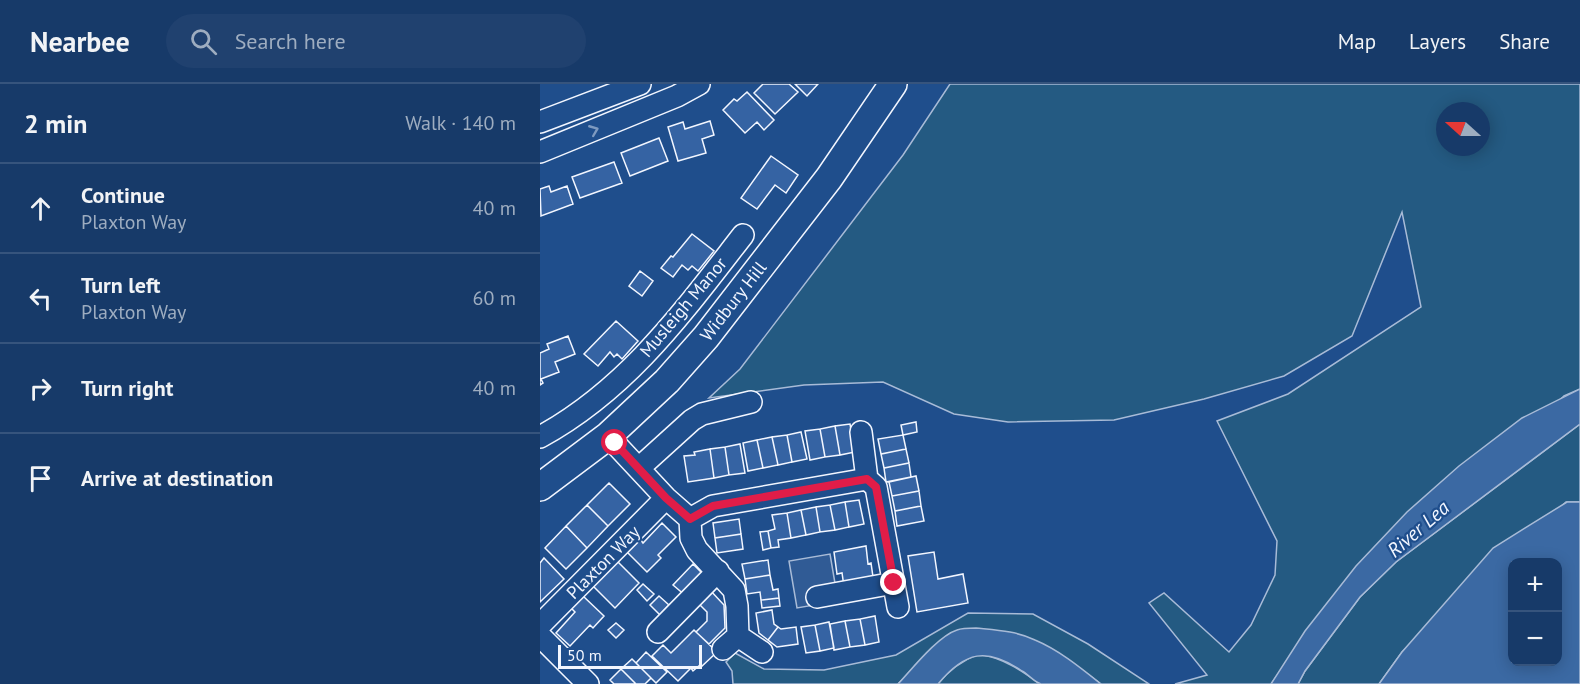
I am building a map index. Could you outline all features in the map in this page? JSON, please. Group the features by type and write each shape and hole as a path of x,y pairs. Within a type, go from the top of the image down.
{"main road":[{"name":"Widbury Hill","path":"540,487 608,435 667,381 706,336 829,178 893,84"}],"street":[{"path":"540,122 640,84"},
{"path":"540,152 677,96 699,84"},
{"name":"Musleigh Manor","path":"540,437 566,423 616,383 669,329 743,235"},
{"path":"639,468 692,420 702,414 751,402"},
{"path":"861,432 867,479 876,487 898,608"},
{"path":"608,435 666,498 690,519 691,538 697,550 734,590 737,606 731,642 762,652"},
{"path":"690,519 713,506 867,479"},
{"name":"Plaxton Way","path":"540,625 666,498"},
{"path":"658,632 718,571"},
{"path":"817,597 894,583"},
{"path":"540,636 588,684"}],"shaded area":[{"path":"950,84 1580,84 1580,389 1564,396 1281,670 1271,684 1175,684 1207,675 1149,603 1164,593 1229,652 1251,625 1275,575 1277,541 1217,421 1288,394 1421,307 1402,212 1352,336 1284,376 1204,399 1114,420 1008,422 954,414 883,382 804,385 709,398 740,369 903,155"},
{"path":"1580,424 1580,502 1566,502 1402,652 1379,684 1298,684 1305,671 1360,597 1396,562"},
{"path":"830,554 838,601 797,608 789,561"},
{"path":"968,613 1033,614 1088,644 1149,684 1101,684 1066,658 943,639 898,684 733,684 732,671 726,662 735,653 764,669 824,670 896,655"},
{"path":"979,654 1011,665 1040,684 938,684 957,666"}],"water":[{"name":"River Lea","path":"1580,389 1580,424 1396,562 1360,597 1305,671 1298,684 1271,684 1305,631 1356,566 1407,512 1459,466 1522,418"},
{"path":"1567,502 1580,502 1580,684 1379,684 1402,652 1493,548"},
{"path":"976,628 1013,633 1044,644 1101,684 1041,684 998,658 977,656 958,665 938,684 898,684 926,654 950,633 959,629"}],"building":[{"path":"763,84 789,84 798,92 775,114 754,93"},
{"path":"795,84 818,84 807,96"},
{"path":"747,92 774,120 764,130 757,122 745,133 723,110 734,99 737,101"},
{"path":"710,121 714,135 702,139 706,153 678,161 668,127 683,122 685,129"},
{"path":"659,138 668,161 630,176 621,153"},
{"path":"771,156 798,175 786,193 775,185 757,209 741,198"},
{"path":"614,162 622,183 580,198 572,177"},
{"path":"549,186 551,192 567,186 573,204 541,216 540,189"},
{"path":"692,234 714,251 698,271 692,266 688,270 682,265 673,277 661,268"},
{"path":"640,271 653,281 642,296 629,286"},
{"path":"616,321 638,341 622,359 617,354 614,357 610,352 598,366 584,354"},
{"path":"568,336 575,354 555,362 559,372 541,379 543,383 540,385 540,353 549,349 547,344"},
{"path":"916,422 917,432 903,435 901,425"},
{"path":"850,424 855,452 840,455 835,426"},
{"path":"835,426 840,455 825,457 820,429"},
{"path":"820,429 825,457 810,460 805,431"},
{"path":"801,432 807,459 792,462 787,435"},
{"path":"787,435 792,462 778,465 772,437"},
{"path":"903,435 906,449 881,454 878,439"},
{"path":"772,437 778,465 763,468 757,440"},
{"path":"757,440 763,468 748,471 743,443"},
{"path":"740,444 745,473 729,475 725,447"},
{"path":"725,447 729,475 714,478 710,449"},
{"path":"710,449 714,478 688,482 684,456 695,455 694,452"},
{"path":"906,449 909,463 884,468 881,454"},
{"path":"909,463 911,477 886,482 884,468"},
{"path":"916,476 919,491 892,496 889,482"},
{"path":"609,483 630,504 608,526 587,505"},
{"path":"919,491 921,506 895,511 892,496"},
{"path":"859,500 864,524 849,527 845,502"},
{"path":"845,502 849,527 835,530 830,505"},
{"path":"587,505 608,526 587,548 566,526"},
{"path":"830,505 835,530 820,532 816,507"},
{"path":"921,506 924,521 897,526 895,511"},
{"path":"816,507 820,532 806,535 801,510"},
{"path":"801,510 806,535 791,538 787,513"},
{"path":"787,513 791,538 778,540 779,547 771,548 768,531 775,529 772,515"},
{"path":"739,519 741,534 715,538 713,523"},
{"path":"662,523 676,537 658,555 661,558 647,572 627,552 640,539 643,543"},
{"path":"566,526 587,548 566,569 545,548"},
{"path":"768,531 771,548 763,550 760,532"},
{"path":"741,534 743,549 717,553 715,538"},
{"path":"866,546 868,564 871,563 873,577 846,600 842,573 837,574 834,552"},
{"path":"934,552 938,579 963,574 968,603 917,612 908,556"},
{"path":"544,558 564,579 540,602 540,563"},
{"path":"768,560 770,575 745,579 742,564"},
{"path":"617,561 639,583 615,608 593,586"},
{"path":"693,564 705,576 686,596 673,585"},
{"path":"770,575 773,590 778,589 779,598 761,600 760,592 747,594 745,579"},
{"path":"643,584 654,594 647,601 637,590"},
{"path":"709,589 724,605 725,628 709,644 696,632 707,621 707,612 697,602"},
{"path":"583,596 604,616 593,628 590,625 570,646 556,633 575,612 571,608"},
{"path":"659,596 669,605 660,615 650,605"},
{"path":"779,598 780,606 762,608 761,600"},
{"path":"772,610 774,624 778,627 768,640 759,633 756,613"},
{"path":"875,616 879,642 865,645 860,619"},
{"path":"860,619 865,645 850,647 845,621"},
{"path":"845,621 850,647 834,650 830,624"},
{"path":"829,622 834,648 820,651 815,625"},
{"path":"616,623 624,630 616,638 608,630"},
{"path":"815,625 820,651 806,653 801,627"},
{"path":"778,627 781,629 796,627 798,644 777,647 768,640"},
{"path":"694,630 717,652 701,667 700,665 693,671 691,668 678,681 652,656 663,645 671,653"},
{"path":"646,652 667,672 656,683 636,663"},
{"path":"632,659 651,678 645,684 636,684 621,669"},
{"path":"621,669 636,684 614,684 610,680"}],"route":[{"path":"615,443 666,498 690,519 713,506 867,479 873,482 876,487 894,583"}]}
